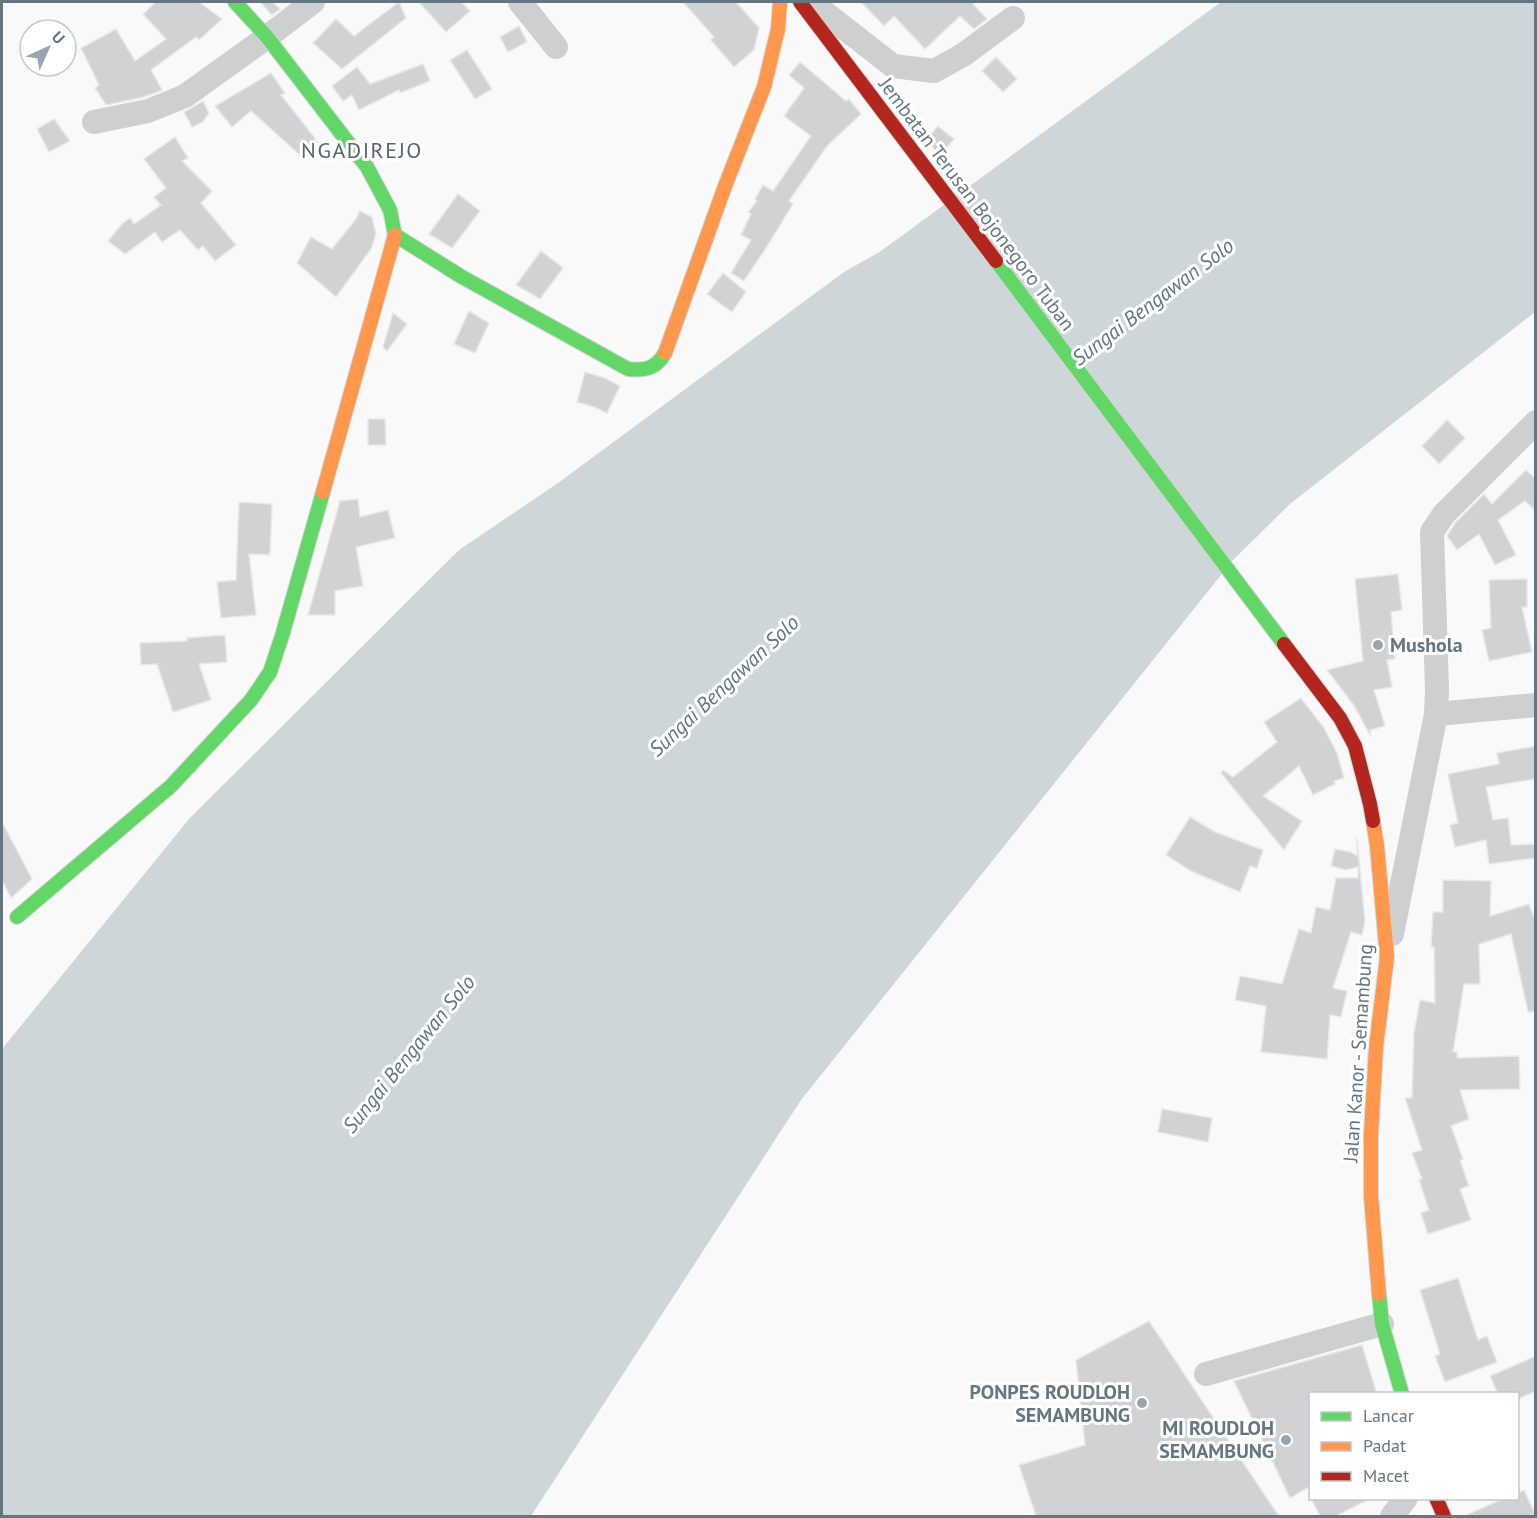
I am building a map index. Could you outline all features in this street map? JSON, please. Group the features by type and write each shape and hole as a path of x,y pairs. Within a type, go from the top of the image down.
{"street":[{"path":"17,917 171,786 251,700 270,672 395,235 390,210 367,167 267,37 234,2"},
{"path":"94,122 148,111 184,96 313,2"},
{"path":"520,2 556,47"},
{"path":"395,235 462,277 628,369 643,371 654,365 663,357 725,186 764,87 778,29 780,2"},
{"name":"Jembatan Terusan Bojonegoro Tuban","path":"800,2 1340,718"},
{"path":"811,2 893,66 934,71 963,55 1013,18"},
{"path":"1388,957 1436,714 1432,532 1444,514 1536,422"},
{"path":"1436,714 1536,705"},
{"name":"Jalan Kanor - Semambung","path":"1340,718 1355,746 1370,804 1377,846 1388,957 1376,1047 1371,1134 1371,1196 1382,1324 1401,1392"},
{"path":"1206,1374 1382,1324"},
{"path":"1392,1516 1404,1500"},
{"path":"1437,1500 1444,1516"}],"water":[{"name":"Sungai Bengawan Solo","path":"1221,2 1535,2 1535,312 1290,504 1233,560 801,1100 531,1516 2,1516 2,1049 189,819 459,550 558,483 844,272 881,251"}],"building":[{"path":"156,2 199,2 222,19 199,40 196,37 151,70 162,90 144,97 106,105 95,88 99,85 81,48 116,29 135,61 166,39 143,14"},
{"path":"260,2 272,2 280,9 272,15"},
{"path":"399,2 406,18 342,69 313,43 336,19 354,36"},
{"path":"419,2 461,2 470,11 446,32"},
{"path":"683,2 736,2 759,28 754,50 734,67 711,40 714,37"},
{"path":"861,2 975,2 973,4 987,19 974,29 960,16 925,49 894,16 884,26"},
{"path":"519,26 527,42 508,52 500,37"},
{"path":"467,50 492,89 475,99 450,60"},
{"path":"996,57 1017,79 1003,92 982,71"},
{"path":"800,62 846,101 849,99 861,114 827,146 789,201 793,204 744,281 731,273 751,240 741,235 751,214 748,212 757,201 755,199 763,185 773,191 811,136 784,116 804,88 789,75"},
{"path":"423,64 430,81 400,93 399,90 359,110 352,95 343,101 332,86 357,67 370,84"},
{"path":"271,73 285,93 281,95 318,142 300,155 251,111 232,127 215,106"},
{"path":"203,101 209,113 203,122 192,127 184,112"},
{"path":"54,119 70,141 49,152 37,129"},
{"path":"938,126 954,139 939,156 927,139"},
{"path":"175,137 188,158 182,161 212,191 201,203 236,245 215,261 203,246 198,250 180,230 162,242 155,232 125,254 108,241 130,218 134,224 161,205 154,197 166,188 144,159"},
{"path":"458,194 480,211 452,248 429,234"},
{"path":"360,211 372,217 376,234 371,249 336,297 297,263 311,237 332,249"},
{"path":"541,251 563,268 540,299 516,285"},
{"path":"723,273 746,292 732,312 707,294"},
{"path":"469,311 489,323 475,353 454,344"},
{"path":"393,313 407,324 387,351 383,347"},
{"path":"585,372 605,378 620,386 607,413 577,402"},
{"path":"368,419 385,419 386,445 368,445"},
{"path":"1447,420 1465,438 1439,464 1422,446"},
{"path":"1526,470 1536,479 1536,511 1525,501 1498,520 1516,555 1495,565 1479,534 1457,550 1447,536 1455,523 1484,494 1492,504"},
{"path":"358,499 360,517 388,510 395,538 356,547 363,586 335,591 335,615 308,615 340,501"},
{"path":"239,502 272,504 270,555 249,554 256,615 221,618 217,582 236,580"},
{"path":"1398,574 1402,610 1391,612 1395,659 1387,660 1392,687 1374,690 1385,726 1370,730 1371,737 1355,707 1327,670 1363,661 1355,579"},
{"path":"1527,579 1527,607 1522,607 1532,652 1489,661 1482,630 1491,628 1489,580"},
{"path":"225,635 227,662 199,664 211,700 173,712 157,664 141,665 140,643 187,641 187,638"},
{"path":"1301,698 1324,728 1337,753 1344,778 1334,781 1335,784 1313,795 1299,766 1263,796 1302,821 1284,850 1221,773 1223,770 1233,777 1277,742 1264,722"},
{"path":"1536,746 1536,779 1486,787 1493,820 1508,818 1511,845 1536,844 1536,858 1489,864 1486,840 1455,847 1450,825 1458,823 1448,774 1499,764 1497,753"},
{"path":"1190,817 1215,832 1263,850 1257,868 1250,866 1240,892 1191,871 1166,855"},
{"path":"2,822 32,879 11,898 2,880"},
{"path":"1357,838 1365,922 1362,935 1351,932 1333,988 1347,991 1341,1017 1330,1015 1327,1059 1261,1052 1266,1006 1235,1000 1240,976 1282,984 1299,929 1311,933 1316,907 1330,910 1336,878 1358,878 1358,867 1346,870 1331,866 1335,849 1351,852 1357,856"},
{"path":"1443,880 1491,881 1490,916 1529,904 1536,923 1536,1011 1528,1012 1511,934 1479,944 1480,984 1464,984 1453,1052 1457,1052 1457,1058 1519,1056 1520,1089 1460,1090 1469,1119 1451,1126 1463,1159 1460,1160 1469,1186 1460,1189 1471,1220 1428,1234 1421,1213 1429,1210 1419,1180 1422,1179 1412,1153 1422,1150 1405,1098 1412,1098 1414,1033 1420,1000 1435,1003 1434,947 1431,947 1433,912 1443,912"},
{"path":"1162,1109 1212,1118 1208,1142 1158,1132"},
{"path":"1458,1278 1478,1340 1487,1336 1497,1362 1445,1382 1435,1356 1440,1354 1420,1290"},
{"name":"PONPES ROUDLOH SEMAMBUNG","path":"1149,1321 1279,1516 1036,1516 1019,1465 1085,1445 1076,1360"},
{"name":"MI ROUDLOH SEMAMBUNG","path":"1362,1345 1376,1392 1309,1392 1309,1487 1290,1498 1234,1381"},
{"path":"1536,1356 1536,1391 1519,1399 1519,1392 1497,1392 1490,1376"},
{"path":"1524,1490 1536,1516 1464,1516 1500,1500 1519,1500 1519,1492"},
{"path":"1312,1500 1367,1500 1336,1516 1320,1516"}],"traffic: fast":[{"path":"235,2 267,37 367,167 390,210 395,235 462,277 628,369 639,370 654,366 665,353"},
{"path":"996,261 1284,644"},
{"path":"17,917 171,786 251,700 270,672 323,492"},
{"path":"1379,1294 1382,1324 1401,1392"}],"traffic: slow":[{"path":"665,353 725,186 764,87 778,29 780,2"},
{"path":"323,492 395,235"},
{"path":"1373,821 1387,957 1376,1047 1371,1134 1371,1196 1379,1294"}],"traffic: jam":[{"path":"800,2 996,261"},
{"path":"1284,644 1340,718 1355,746 1373,821"},
{"path":"1437,1500 1444,1516"}],"place":[{"name":"Mushola","path":"1378,645"},
{"name":"PONPES ROUDLOH SEMAMBUNG","path":"1142,1403"},
{"name":"MI ROUDLOH SEMAMBUNG","path":"1286,1440"}],"district":[{"name":"NGADIREJO","path":"362,150"}]}
